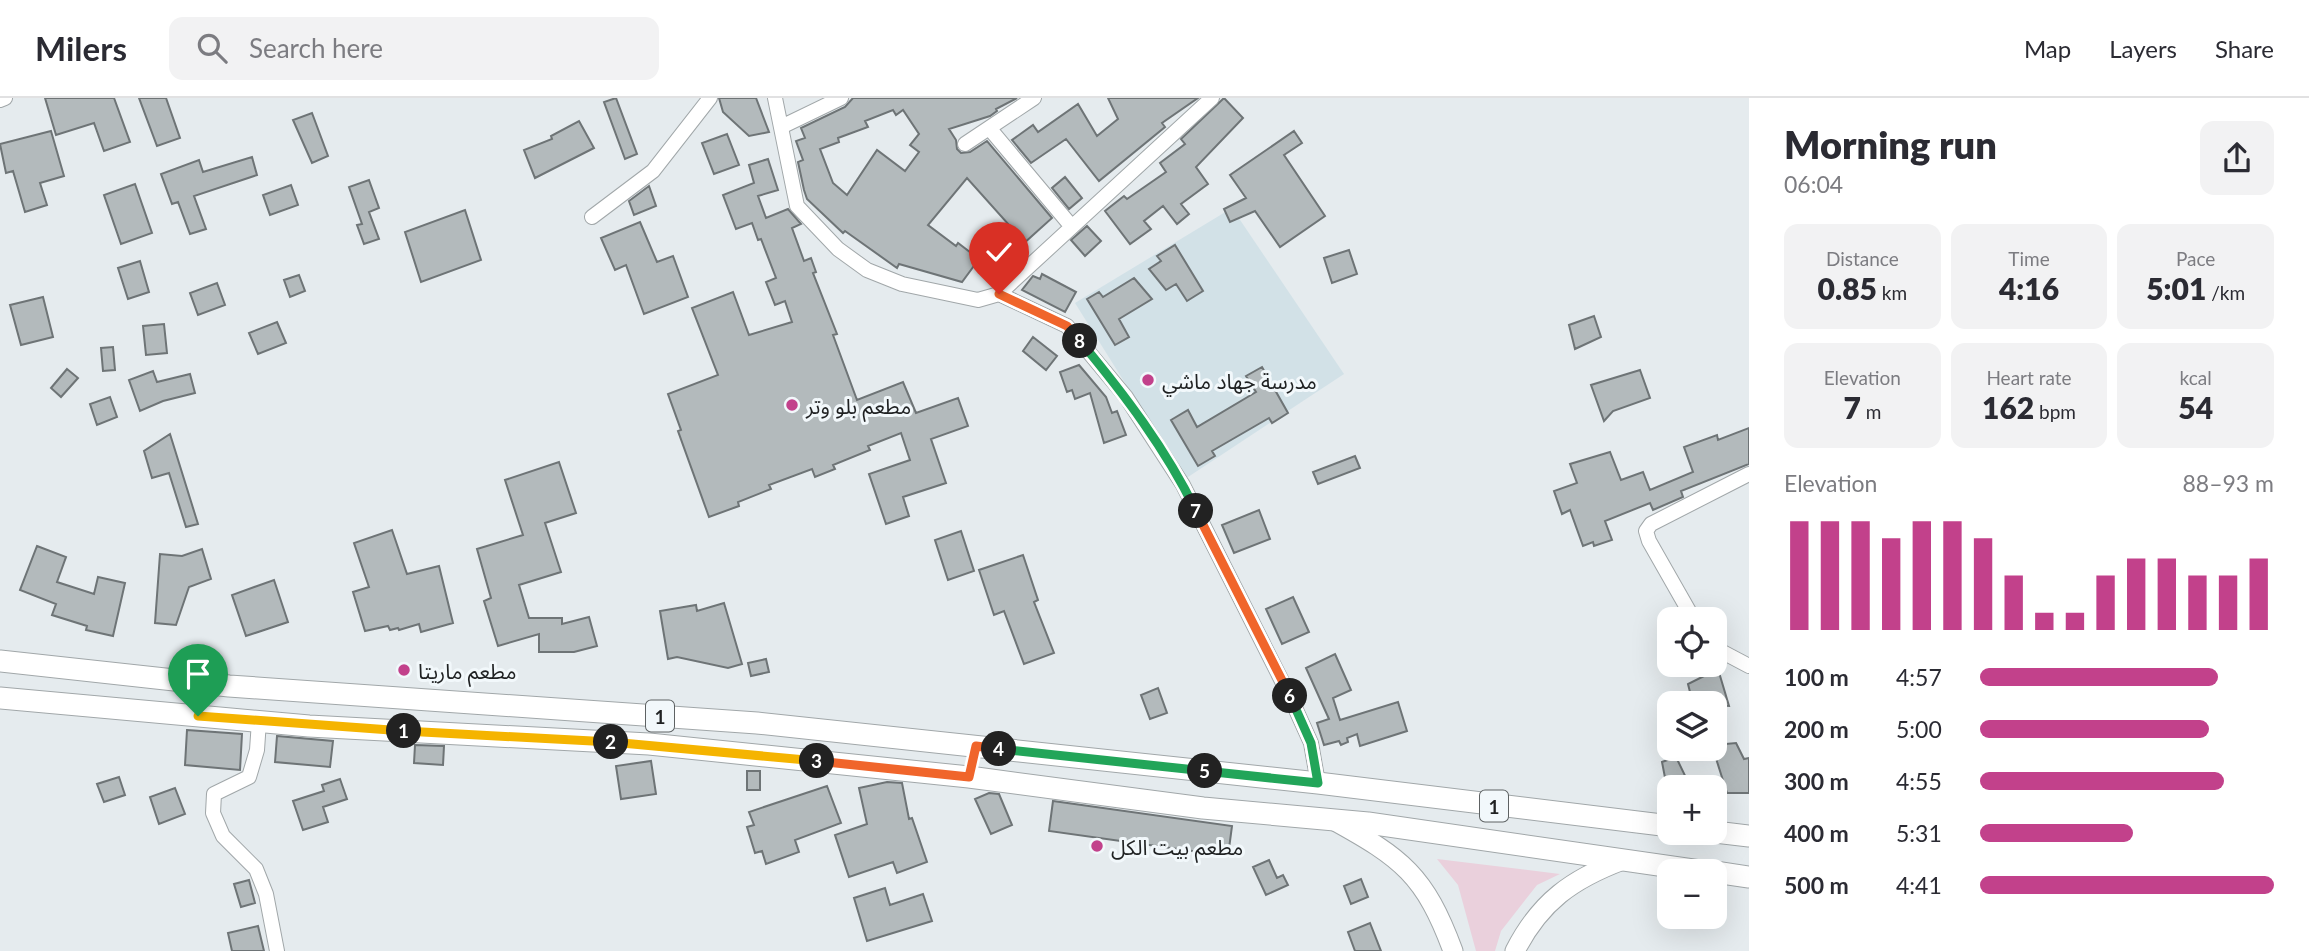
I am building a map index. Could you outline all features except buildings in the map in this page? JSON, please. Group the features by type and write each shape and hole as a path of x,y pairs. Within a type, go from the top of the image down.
{"main road":[{"name":"1","path":"0,661 123,676 757,723 1318,783 1657,824"},
{"path":"24,700 31,664"},
{"path":"309,726 313,690"},
{"name":"1","path":"0,698 309,726 649,744 969,777 1202,808 1332,819 1657,865"},
{"path":"969,777 976,746"},
{"path":"1332,819 1383,847 1413,874 1440,914 1453,951"},
{"path":"1727,833 1749,836"},
{"path":"1515,951 1532,921 1552,898 1591,872 1623,860"},
{"path":"1727,874 1749,877"}],"street":[{"path":"0,100 5,98"},
{"path":"592,217 653,171 709,98"},
{"path":"775,98 797,206 838,249 867,270 902,284 978,300 999,294 1212,98"},
{"path":"781,127 841,98"},
{"path":"965,144 1034,98"},
{"path":"990,129 1072,227"},
{"path":"999,294 1067,326 1126,397 1184,485 1311,743 1318,783"},
{"path":"1687,607 1646,531 1651,524 1749,474"},
{"path":"1727,654 1749,666"},
{"path":"259,722 257,750 249,777 214,794 213,813 223,836 256,869 266,894 277,951"}],"shaded area":[{"path":"1232,208 1344,374 1185,479 1075,303"},
{"path":"1437,859 1560,874 1537,885 1501,931 1495,951 1476,951 1458,885"}],"place":[{"name":"مدرسة جهاد ماشي","path":"1148,380"},
{"name":"مطعم بلو وتر","path":"792,405"},
{"name":"مطعم ماريتا","path":"404,670"},
{"name":"مطعم بيت الكل","path":"1097,846"}],"route":[{"path":"198,716 309,726 649,744 969,777 976,746 1318,783 1311,743 1184,485 1126,397 1067,326 999,294"}]}
